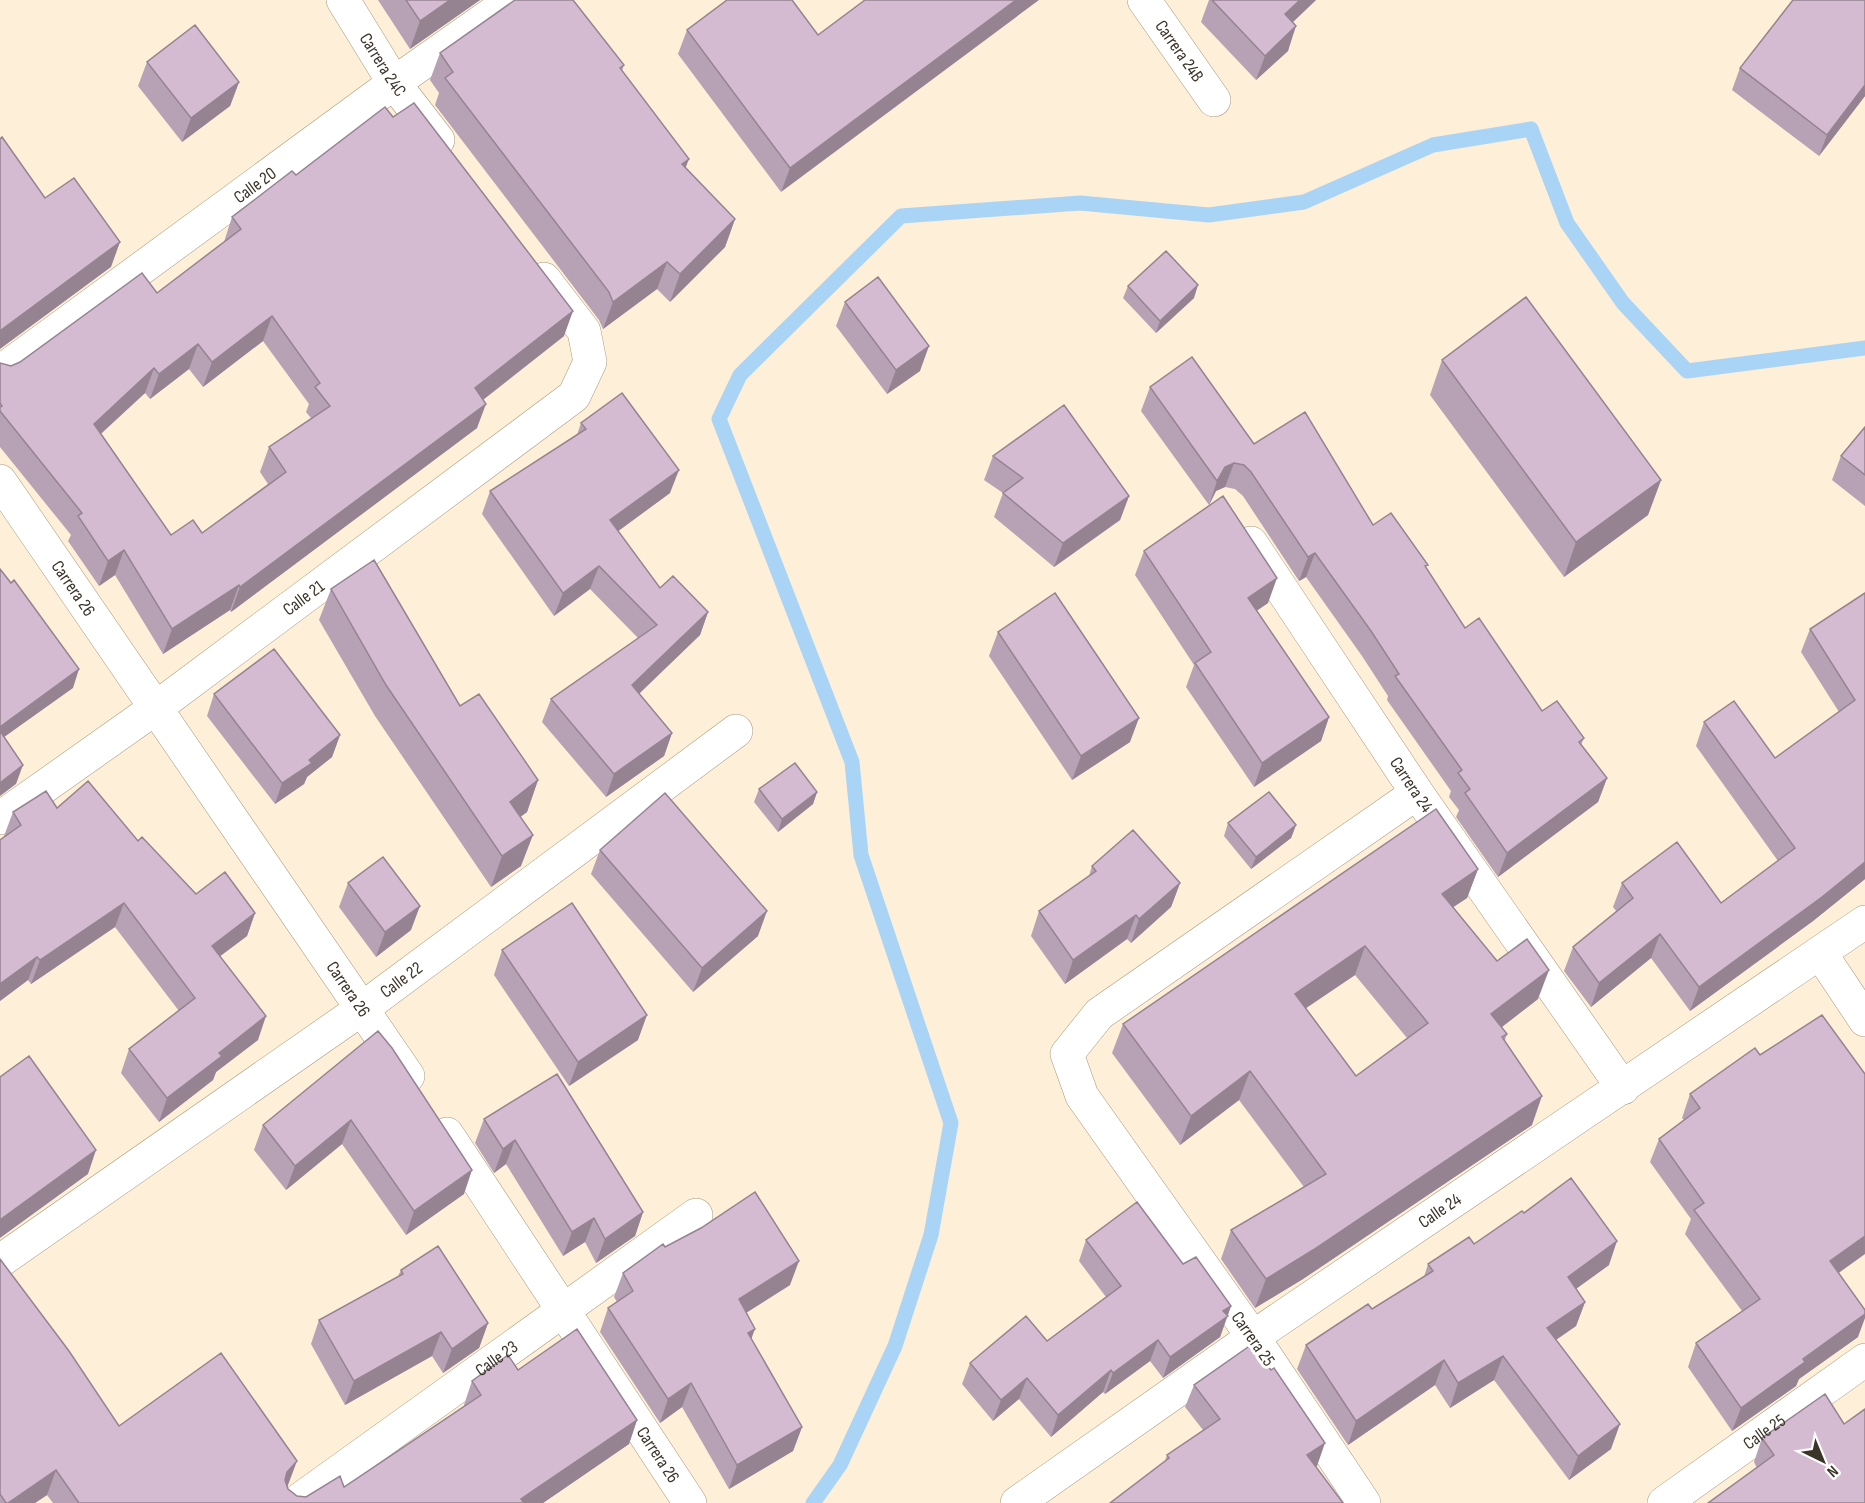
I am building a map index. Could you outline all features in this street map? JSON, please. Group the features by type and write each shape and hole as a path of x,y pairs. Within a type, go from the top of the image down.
{"street":[{"name":"Carrera 24C","path":"343,0 394,83 457,166"},
{"name":"Calle 20","path":"0,372 394,83 512,0"},
{"name":"Carrera 24B","path":"1144,0 1214,100"},
{"name":"Calle 21","path":"0,818 157,707 574,396 590,362 584,331 528,257"},
{"name":"Carrera 26","path":"0,481 363,1008 690,1503"},
{"name":"Carrera 24","path":"1233,516 1417,793 1623,1088"},
{"name":"Calle 22","path":"0,1261 363,1008 736,730"},
{"name":"Carrera 25","path":"1364,1503 1253,1337 1082,1096 1067,1054 1100,1014 1417,793"},
{"name":"Calle 24","path":"1017,1503 1253,1337 1865,922"},
{"path":"1821,954 1865,1020"},
{"name":"Calle 23","path":"295,1503 696,1215"},
{"name":"Calle 25","path":"1664,1503 1865,1360"}],"building":[{"path":"406,0 450,0 420,21"},
{"path":"515,0 573,0 624,65 620,68 689,159 682,164 735,219 680,274 667,262 613,302 609,292 445,78 453,72 440,53"},
{"path":"727,0 792,0 818,35 865,0 1016,0 790,168 687,30"},
{"path":"1212,0 1300,0 1285,14 1296,26 1265,56"},
{"path":"1793,0 1865,0 1865,85 1827,135 1740,68"},
{"path":"195,25 239,82 191,118 147,62"},
{"path":"414,103 573,311 475,388 486,404 240,587 239,585 172,629 124,550 108,561 78,516 82,513 0,411 2,406 0,403 0,363 11,366 20,362 142,273 157,293 241,229 232,217 292,171 296,175 385,107 393,117","holes":["272,316 320,383 315,387 330,406 269,447 286,472 202,533 193,520 171,535 94,424 154,368 159,374 198,344 212,362"]},
{"path":"2,137 45,198 74,178 120,242 0,331 0,139"},
{"path":"1166,251 1198,285 1160,321 1128,286"},
{"path":"878,277 929,346 896,370 845,302"},
{"path":"1526,297 1661,480 1576,542 1442,360"},
{"path":"1192,357 1254,444 1305,412 1373,525 1391,513 1428,565 1425,566 1465,628 1479,618 1542,711 1557,701 1584,738 1579,742 1607,778 1507,853 1465,793 1470,789 1458,773 1462,770 1395,676 1399,674 1315,553 1308,557 1244,465 1234,463 1225,467 1217,481 1150,387"},
{"path":"622,393 679,470 610,520 660,588 673,576 708,612 632,685 672,733 614,774 551,699 657,625 599,566 563,593 490,491 586,429 581,423"},
{"path":"1064,405 1129,496 1063,543 1003,493 1023,478 993,456"},
{"path":"1865,427 1865,475 1841,456"},
{"path":"1223,496 1277,578 1248,598 1329,717 1262,763 1195,663 1211,652 1144,551"},
{"path":"374,560 460,706 479,694 538,780 510,802 533,835 502,856 386,685 331,589"},
{"path":"0,569 11,583 14,580 79,669 0,727"},
{"path":"1055,593 1139,718 1081,756 998,632"},
{"path":"1865,593 1865,862 1822,897 1699,987 1660,934 1599,983 1573,947 1633,898 1622,883 1677,842 1721,903 1795,848 1704,722 1734,701 1775,758 1855,700 1810,629"},
{"path":"274,649 340,735 309,760 312,763 282,783 214,694"},
{"path":"0,731 23,765 0,783"},
{"path":"795,763 817,792 782,819 759,789"},
{"path":"88,781 138,841 142,837 196,894 225,872 255,913 212,946 266,1016 219,1053 222,1056 167,1098 129,1049 195,998 124,903 40,960 37,957 0,984 0,840 21,825 13,812 46,791 57,808"},
{"path":"1269,792 1296,825 1256,857 1228,823"},
{"path":"665,793 767,911 702,968 600,850"},
{"path":"1436,809 1478,869 1442,894 1497,961 1527,939 1549,970 1491,1014 1507,1034 1502,1037 1542,1096 1313,1250 1266,1279 1231,1230 1326,1174 1250,1071 1191,1116 1123,1024","holes":["1365,946 1428,1023 1356,1076 1295,994"]},
{"path":"1133,830 1180,883 1139,919 1136,915 1073,960 1039,911 1096,871 1092,866"},
{"path":"383,857 420,906 385,932 348,883"},
{"path":"572,903 647,1015 578,1062 502,950"},
{"path":"1822,1015 1865,1074 1865,1236 1830,1261 1865,1310 1865,1314 1803,1359 1805,1362 1741,1408 1696,1343 1760,1299 1694,1210 1704,1203 1659,1139 1700,1108 1690,1094 1755,1048 1760,1055"},
{"path":"378,1031 392,1048 472,1170 414,1211 351,1120 295,1166 263,1125"},
{"path":"29,1056 96,1150 0,1220 0,1077"},
{"path":"557,1074 643,1212 605,1239 594,1218 572,1232 515,1140 503,1149 484,1119"},
{"path":"1571,1178 1617,1241 1568,1277 1585,1302 1547,1328 1620,1424 1578,1456 1503,1356 1458,1383 1444,1360 1356,1421 1306,1345 1368,1304 1372,1309 1433,1271 1428,1264 1469,1237 1474,1244 1522,1211 1524,1213"},
{"path":"755,1192 799,1261 739,1299 755,1329 748,1333 802,1427 737,1465 691,1383 668,1399 608,1308 633,1291 623,1273 663,1244 665,1247 701,1228"},
{"path":"1137,1202 1183,1264 1196,1257 1231,1306 1223,1311 1228,1316 1170,1357 1158,1340 1113,1373 1111,1370 1058,1415 1027,1378 1001,1400 970,1363 1026,1316 1047,1341 1121,1286 1086,1240"},
{"path":"438,1246 488,1323 452,1349 441,1332 354,1381 319,1320 403,1274 401,1270"},
{"path":"0,1259 69,1351 119,1426 221,1353 297,1461 287,1472 285,1480 288,1489 297,1496 306,1497 340,1476 344,1487 481,1395 472,1381 508,1355 518,1370 577,1329 637,1420 521,1499 524,1503 79,1503 56,1470 6,1503 0,1494"},
{"path":"1251,1345 1271,1370 1274,1368 1325,1443 1307,1455 1343,1503 1110,1503 1169,1458 1167,1455 1220,1419 1194,1385"},
{"path":"1825,1394 1844,1424 1865,1409 1865,1503 1708,1503 1774,1455 1762,1438"}],"waterway":[{"path":"813,1503 840,1465 895,1346 931,1235 951,1123 861,855 852,762 719,419 740,375 901,216 1080,203 1209,215 1304,202 1433,145 1531,129 1567,223 1623,303 1687,371 1865,348"}]}
